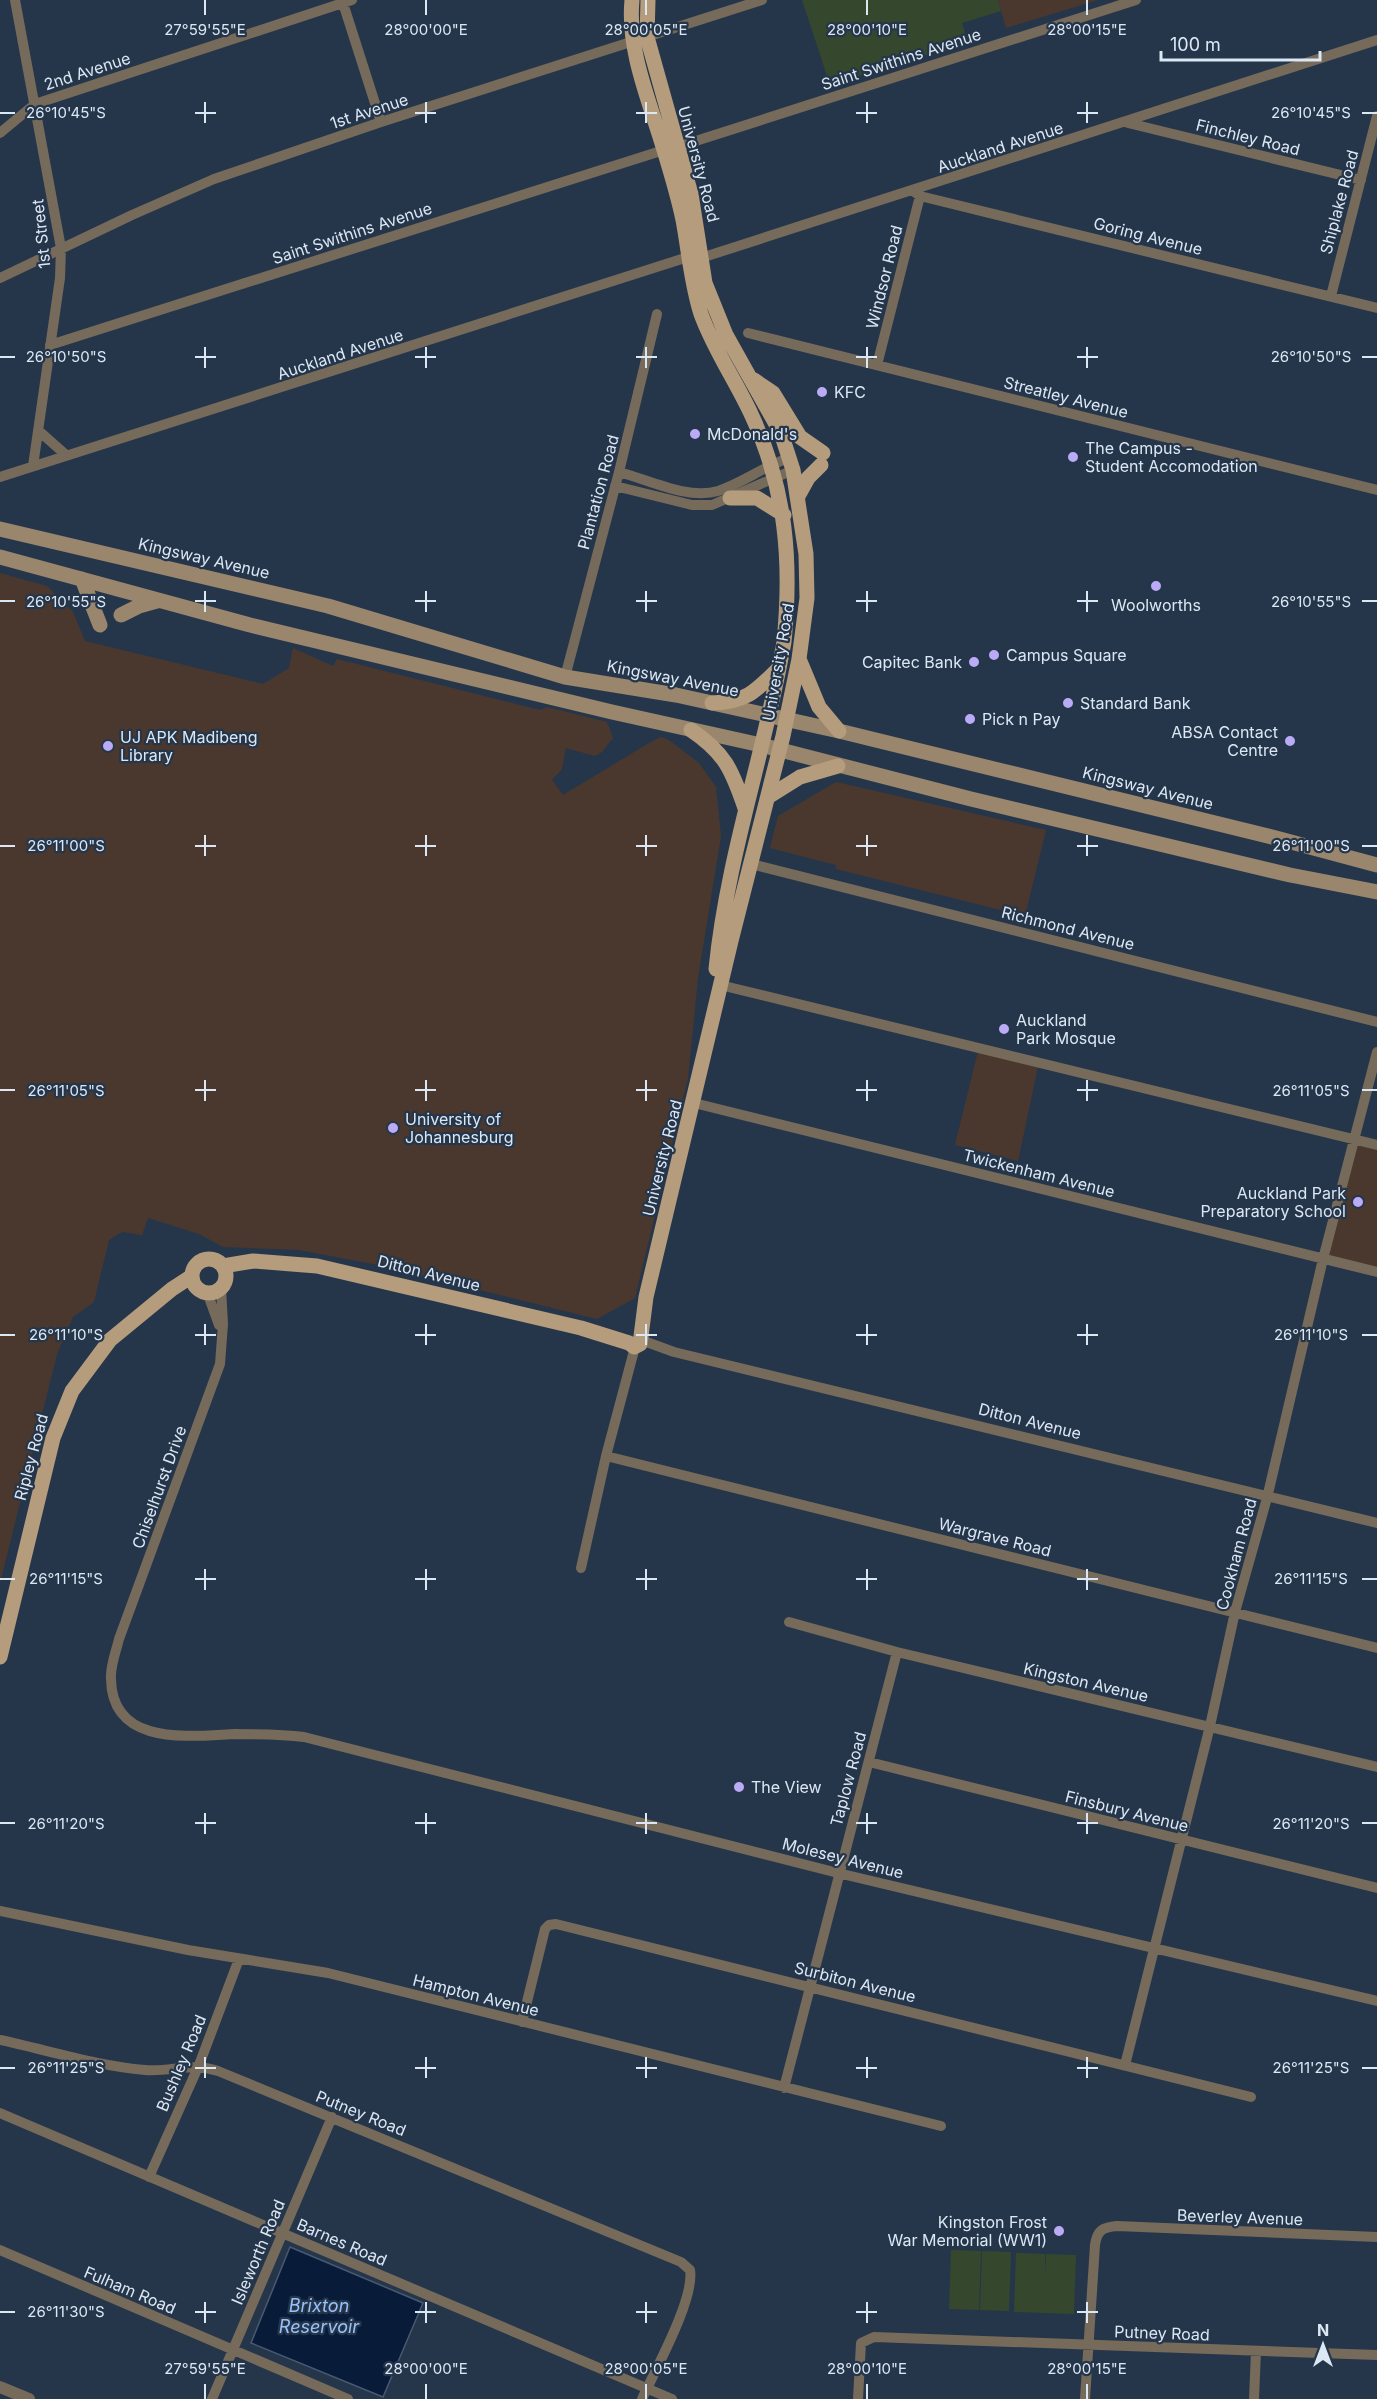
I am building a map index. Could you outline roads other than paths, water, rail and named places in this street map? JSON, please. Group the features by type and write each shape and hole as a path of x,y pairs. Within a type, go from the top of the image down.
{"main road":[{"path":"632,0 639,39"},
{"path":"639,39 648,0"},
{"name":"University Road","path":"639,39 670,148 696,216 694,258 696,298 706,325 751,414 774,469 784,515 786,622 780,668 745,808 721,919 710,1026"},
{"name":"University Road","path":"635,1341 694,1103 720,985 780,750 800,659 807,590 806,554 791,464 776,423 717,317 694,258"},
{"path":"752,378 769,388 793,428 822,459 798,496"},
{"path":"730,498 757,498 784,515"},
{"name":"Kingsway Avenue","path":"0,529 328,606 565,677 712,703 839,731 1377,865"},
{"path":"0,557 160,601 761,745 838,766 1290,875 1377,892"},
{"path":"82,579 100,625"},
{"path":"121,615 138,606 160,601"},
{"path":"800,659 819,707 839,731"},
{"path":"712,703 741,700 755,691 780,668"},
{"path":"691,730 711,744 727,761 745,808"},
{"path":"768,797 800,777 838,766"},
{"name":"Ditton Avenue","path":"211,1281 253,1262 306,1264 353,1273 635,1341"},
{"name":"Ripley Road","path":"0,1657 61,1414 72,1391 110,1340 159,1301 211,1281"}],"street":[{"name":"1st Street","path":"15,0 61,248 60,278 33,466"},
{"name":"1st Avenue","path":"0,278 204,183 381,122 762,0"},
{"name":"Saint Swithins Avenue","path":"50,345 1136,0"},
{"name":"2nd Avenue","path":"36,104 346,1"},
{"path":"346,1 381,122"},
{"name":"Auckland Avenue","path":"0,477 694,258 916,194 1377,40"},
{"path":"0,133 36,104"},
{"name":"Shiplake Road","path":"1331,296 1377,116"},
{"name":"Finchley Road","path":"1127,123 1361,180"},
{"name":"Goring Avenue","path":"916,194 1377,308"},
{"name":"Windsor Road","path":"877,365 916,194"},
{"name":"Plantation Road","path":"565,677 619,472 657,314"},
{"name":"Streatley Avenue","path":"748,333 1377,490"},
{"path":"39,431 66,455"},
{"path":"619,472 694,493 724,488 791,464"},
{"path":"615,486 692,506 712,505 730,498 774,469"},
{"name":"Richmond Avenue","path":"751,864 1377,1022"},
{"path":"720,985 1377,1145"},
{"name":"Cookham Road","path":"1125,2064 1210,1726 1235,1612 1267,1498 1323,1259 1377,1052"},
{"name":"Twickenham Avenue","path":"694,1103 1377,1272"},
{"name":"Chiselhurst Drive","path":"211,1281 222,1331 220,1364 119,1639 111,1673 112,1689 118,1706 131,1721 156,1734 279,1734 304,1737"},
{"name":"Ditton Avenue","path":"635,1341 1267,1498 1377,1523"},
{"name":"University Road","path":"580,1568 635,1341"},
{"name":"Wargrave Road","path":"606,1456 1377,1648"},
{"name":"Kingston Avenue","path":"789,1622 897,1652 1377,1767"},
{"name":"Taplow Road","path":"784,2088 897,1652"},
{"name":"Molesey Avenue","path":"304,1737 838,1873 1154,1946 1377,2001"},
{"name":"Finsbury Avenue","path":"869,1762 1377,1888"},
{"name":"Hampton Avenue","path":"0,1911 239,1959 308,1969 941,2126"},
{"name":"Surbiton Avenue","path":"522,2022 545,1929 552,1924 1251,2097"},
{"name":"Bushley Road","path":"149,2177 199,2065 239,1959"},
{"name":"Putney Road","path":"0,2040 146,2070 199,2065 332,2117 681,2262 690,2270 691,2276 672,2335 645,2394"},
{"name":"Barnes Road","path":"0,2113 282,2233 645,2394 672,2399"},
{"name":"Isleworth Road","path":"212,2399 332,2117"},
{"name":"Beverley Avenue","path":"1087,2345 1095,2245 1098,2232 1102,2228 1117,2226 1377,2237"},
{"name":"Fulham Road","path":"0,2250 348,2399"},
{"name":"Putney Road","path":"858,2399 861,2343 874,2337 1377,2355"},
{"path":"1085,2399 1087,2345"},
{"path":"1254,2399 1256,2351"},
{"path":"0,2386 29,2399"}],"water":[{"name":"Brixton Reservoir","path":"290,2247 423,2303 383,2397 251,2343"}],"place":[{"name":"KFC","path":"822,392"},
{"name":"McDonald's","path":"695,434"},
{"name":"The Campus - Student Accomodation","path":"1073,457"},
{"name":"Woolworths","path":"1156,586"},
{"name":"Campus Square","path":"994,655"},
{"name":"Capitec Bank","path":"974,662"},
{"name":"Standard Bank","path":"1068,703"},
{"name":"Pick n Pay","path":"970,719"},
{"name":"ABSA Contact Centre","path":"1290,741"},
{"name":"UJ APK Madibeng Library","path":"108,746"},
{"name":"Auckland Park Mosque","path":"1004,1029"},
{"name":"University of Johannesburg","path":"393,1128"},
{"name":"Auckland Park Preparatory School","path":"1358,1202"},
{"name":"The View","path":"739,1787"},
{"name":"Kingston Frost War Memorial (WW1)","path":"1059,2231"}]}
